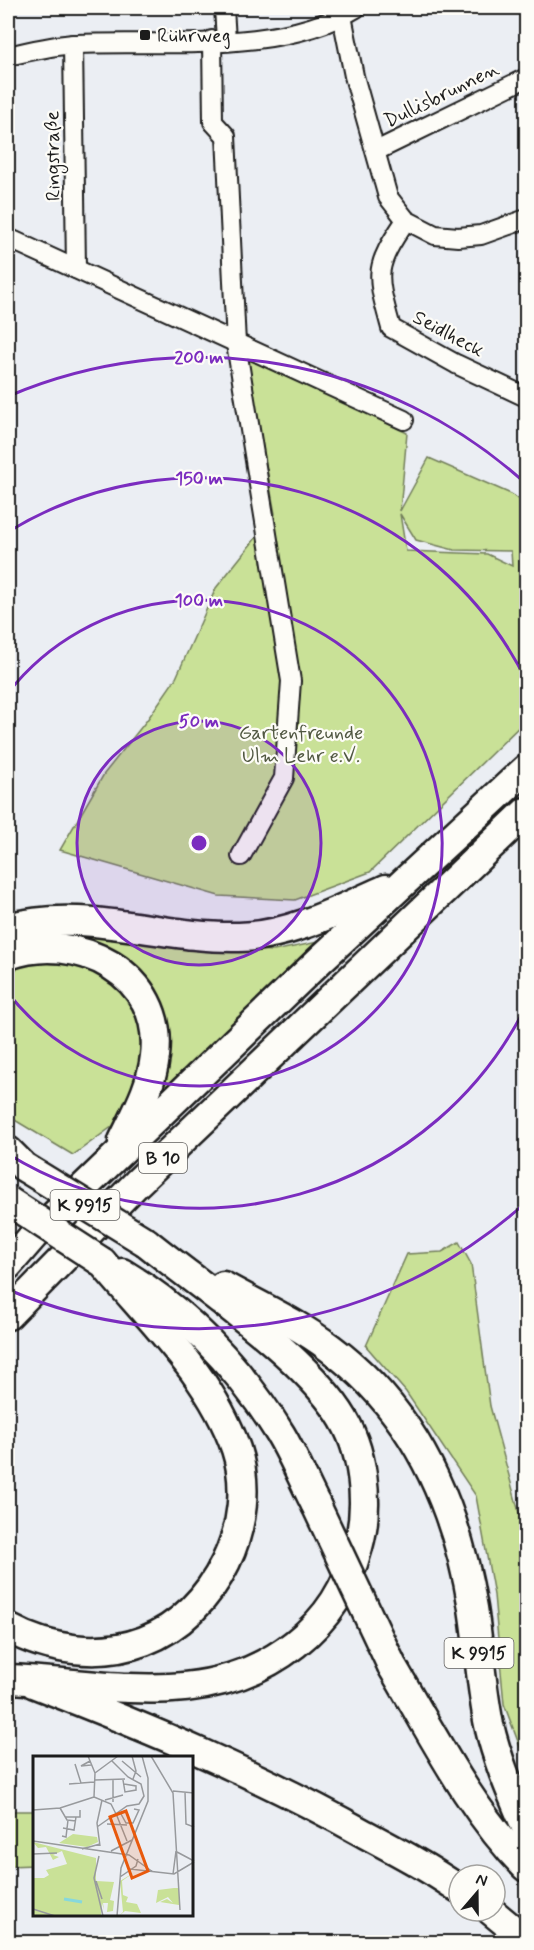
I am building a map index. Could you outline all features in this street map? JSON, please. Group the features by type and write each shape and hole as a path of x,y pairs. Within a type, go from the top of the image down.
{"highway":[{"name":"B 10","path":"8,1265 34,1235 526,769"},
{"name":"B 10","path":"8,1315 137,1183 526,812"},
{"path":"8,928 37,922 102,921 194,936 240,937 280,931 320,918 407,880"},
{"path":"8,955 26,948 54,946 80,950 101,958 119,970 149,1009 155,1033 156,1055 151,1077 114,1159"},
{"name":"K 9915","path":"13,1159 146,1242 302,1329 330,1348 380,1395 436,1476 461,1548 489,1725 506,1780 526,1827"},
{"name":"K 9915","path":"8,1201 102,1262 147,1301"},
{"path":"15,1679 172,1689 215,1684 253,1671 283,1654 315,1628 341,1595 353,1568 363,1517 363,1484 354,1443 340,1413 314,1380 146,1242"},
{"path":"147,1301 187,1319 250,1389 282,1437 392,1666 479,1809 509,1850 526,1868"},
{"path":"8,1628 29,1640 58,1647 118,1648 145,1641 175,1623 197,1604 218,1576 232,1547 241,1505 242,1484 236,1451 222,1416 204,1384 147,1301"}],"main road":[{"path":"15,1679 140,1725 247,1771 406,1856 447,1882"},
{"path":"505,1923 526,1940"}],"street":[{"path":"224,8 219,40 213,122 226,136 236,344 291,681 284,778 241,856"},
{"path":"8,56 73,44 219,40 283,35 314,28 349,12"},
{"name":"Dullisbrunnen","path":"349,12 354,76 388,197 406,220 435,235 458,237 481,235 526,219"},
{"name":"Ringstraße","path":"73,44 76,269"},
{"name":"Dullisbrunnen","path":"376,151 526,78"},
{"name":"Seidlheck","path":"406,220 386,250 378,279 391,328 456,364 526,397"},
{"path":"8,238 404,420"}],"green space":[{"name":"Gartenfreunde Ulm Lehr e.V.","path":"246,355 407,433 400,511 429,458 511,494 526,504 526,647 523,646 526,667 526,720 370,872 295,900 219,896 60,850 104,774 147,720 176,678 216,588 275,514","holes":["400,514 416,540 454,550 511,551 512,566 487,554 406,551"]},
{"path":"103,934 203,947 274,951 318,942 168,1086 73,1155 8,1116 8,937"},
{"path":"459,1242 471,1264 490,1406 526,1538 526,1763 504,1704 494,1595 476,1496 406,1392 366,1346 407,1254 442,1252"},
{"path":"8,1811 33,1811 33,1865 8,1866"}],"place":[{"name":"Rührweg","path":"145,35"}]}
